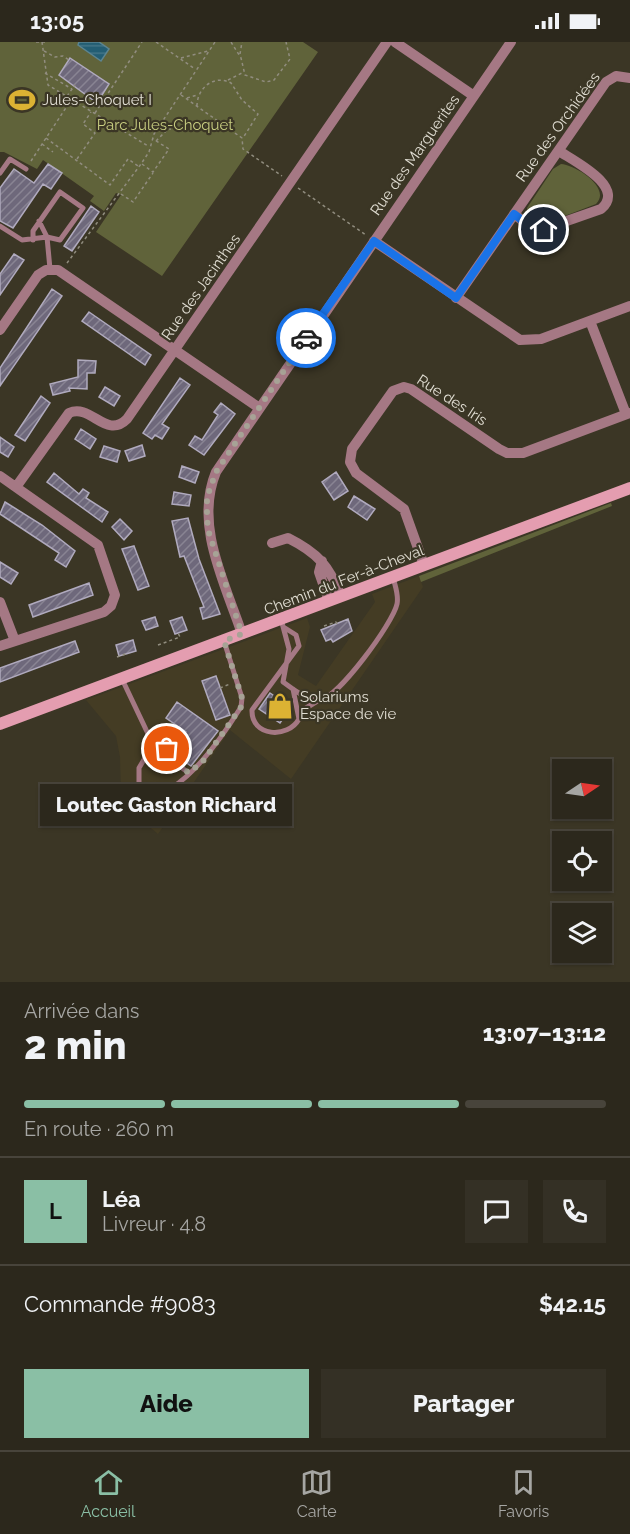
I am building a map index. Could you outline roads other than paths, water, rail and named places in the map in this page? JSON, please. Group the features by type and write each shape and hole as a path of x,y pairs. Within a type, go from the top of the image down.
{"street":[{"name":"Rue des Jacinthes","path":"16,487 67,415 79,410 109,426 120,424 176,350 387,42"},
{"path":"395,42 474,96"},
{"name":"Rue des Marguerites","path":"242,634 209,533 207,504 216,472 371,239 511,42"},
{"name":"Rue des Orchidées","path":"456,298 606,82 616,76 630,78"},
{"path":"514,214 532,228 544,230 601,209 606,205 608,195 604,183 559,151"},
{"path":"371,239 520,340 541,339 630,306"},
{"path":"0,330 38,275 52,269 258,407"},
{"path":"590,321 628,414"},
{"name":"Rue des Iris","path":"424,565 404,509 356,473 350,462 352,449 393,391 404,387 411,389 499,449 511,453 523,453 628,414"},
{"path":"0,476 98,545 115,595 111,606 104,612 0,646"},
{"name":"Chemin du Fer-à-Cheval","path":"0,723 242,634 283,623 335,599 630,488"},
{"path":"272,543 289,538 322,561 332,573 335,599"},
{"path":"0,602 15,641"}],"lane":[{"path":"0,173 9,159 26,169"},
{"path":"0,226 19,239 33,240 47,237 58,241 63,239 83,208 60,192 33,231 33,240"},
{"path":"39,221 47,237 52,269"},
{"path":"298,713 334,692 393,615 398,597 393,577"},
{"path":"283,623 289,643 283,682 309,698 321,700"},
{"path":"283,623 293,632 298,642 297,651 287,661 251,714 262,731 274,732 291,728 297,722 298,713 293,689"},
{"path":"155,741 137,775 138,786 143,794 159,794 204,760 241,707 242,698 224,641"},
{"path":"122,679 150,738 167,749 168,758 189,773"}],"water":[{"path":"79,42 99,42 109,49 101,61 78,45"}],"place":[{"name":"Jules-Choquet I","path":"22,100"},
{"name":"Solariums Espace de vie","path":"280,706"},
{"name":"Loutec Gaston Richard","path":"167,749"}],"park label":[{"name":"Parc Jules-Choquet","path":"165,125"}]}
